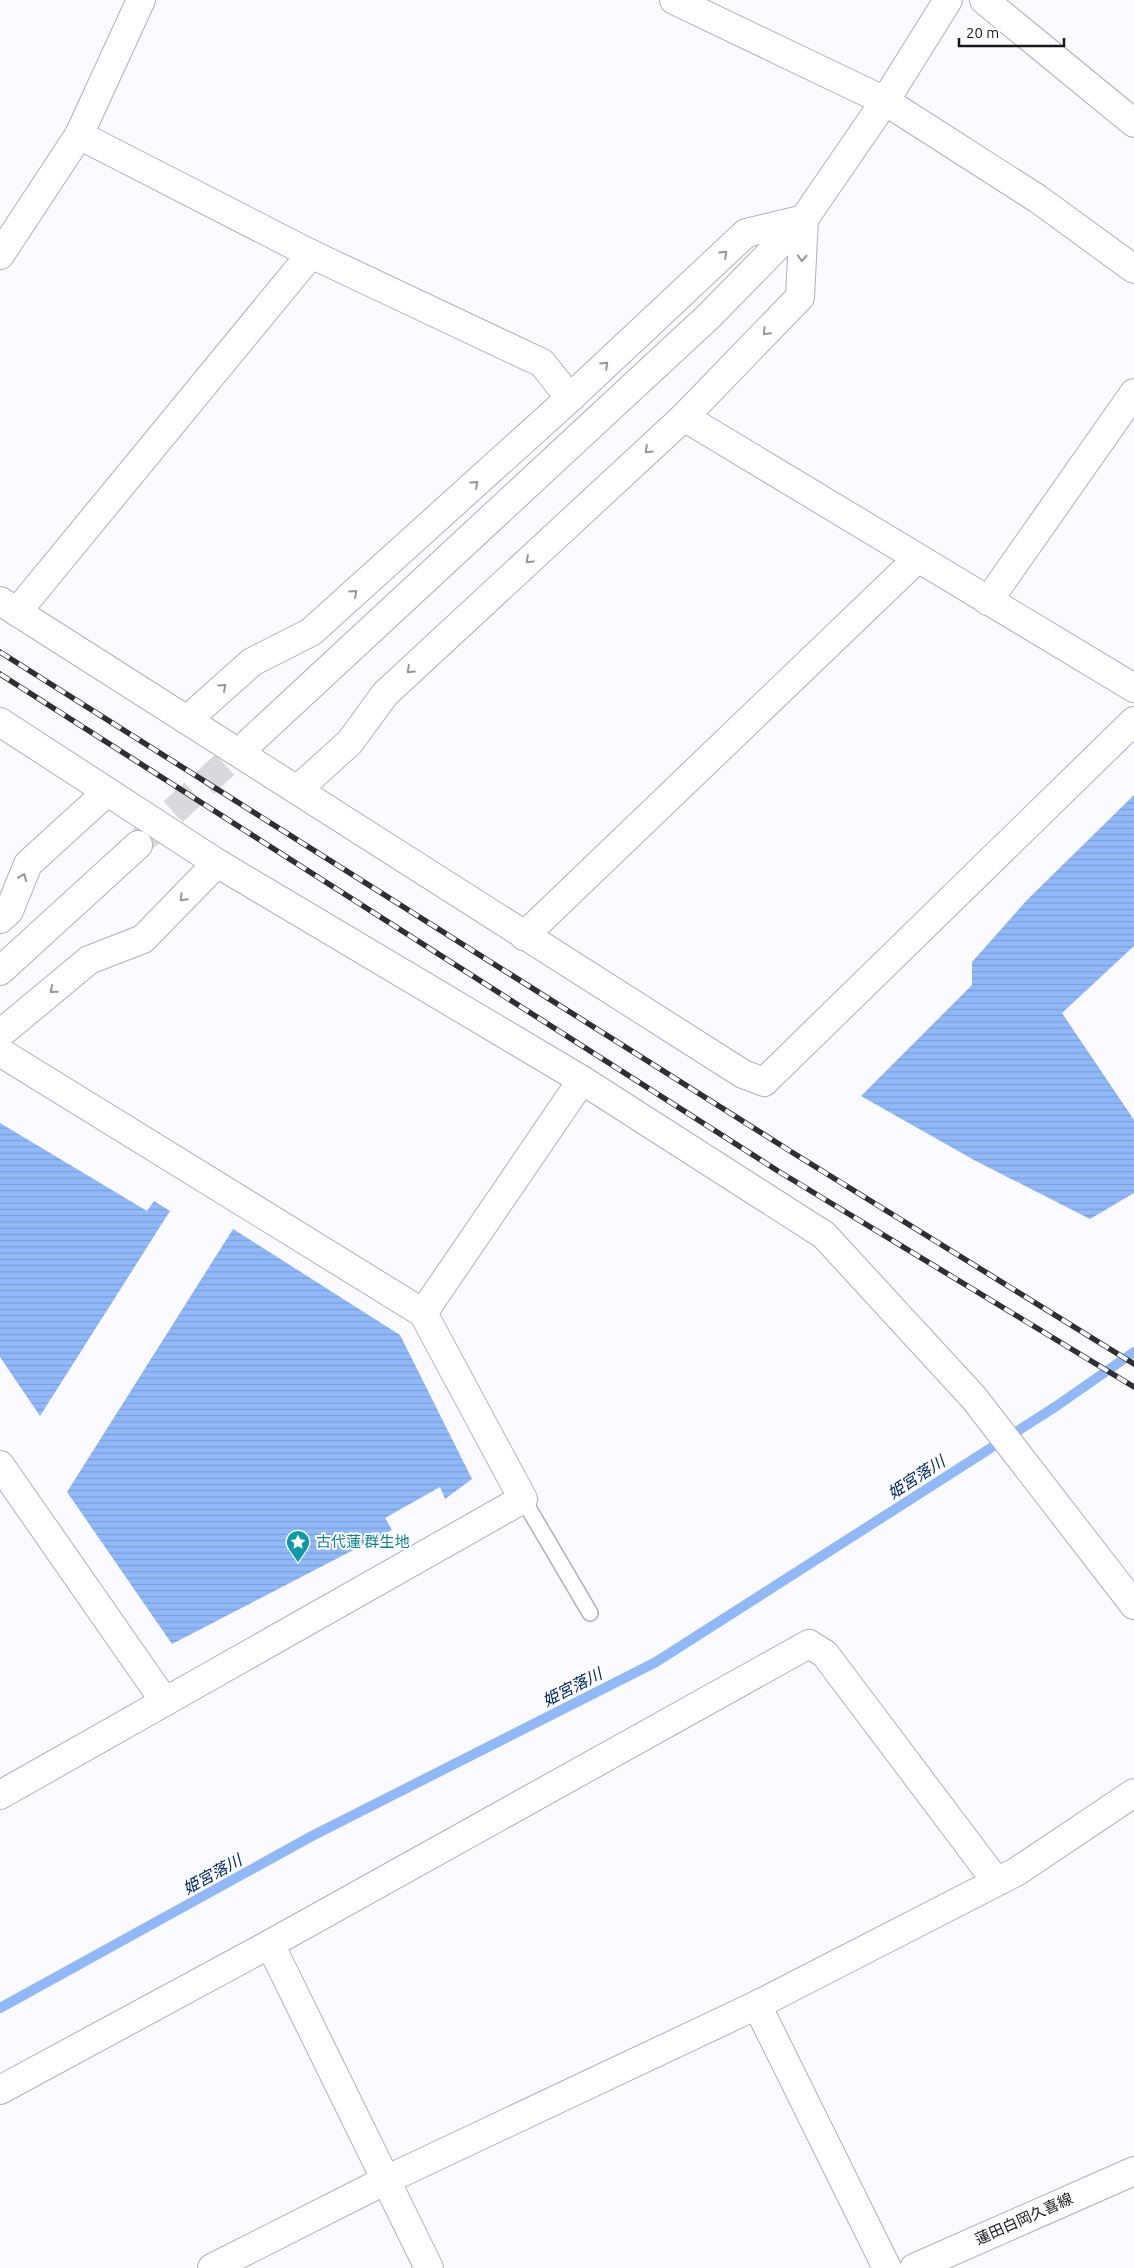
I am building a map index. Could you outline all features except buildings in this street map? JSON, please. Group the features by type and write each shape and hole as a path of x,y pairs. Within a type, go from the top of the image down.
{"street":[{"path":"0,255 78,135 141,0"},
{"path":"674,0 885,101 1038,199 1134,269"},
{"path":"250,742 709,316 804,219 885,101 948,0"},
{"path":"984,0 1134,123"},
{"path":"78,135 311,254 542,363 570,398"},
{"path":"187,720 252,662 311,632 570,398 746,233 804,219"},
{"path":"297,790 350,742 385,694 684,417 800,297 804,219"},
{"path":"311,254 8,607 743,1074 764,1082 1134,722"},
{"path":"988,601 1134,393"},
{"path":"684,417 1134,688"},
{"path":"524,936 917,558"},
{"path":"0,722 218,863 582,1080 824,1235 974,1398 1134,1605"},
{"path":"0,919 9,911 28,864 107,792"},
{"path":"0,971 138,844"},
{"path":"0,1034 89,960 143,940 218,863"},
{"path":"0,1052 423,1313 523,1499 0,1794"},
{"path":"423,1313 582,1080"},
{"path":"0,1465 165,1702"},
{"path":"0,2090 270,1944 809,1644 825,1654 996,1881"},
{"path":"212,2268 386,2180 757,2004 1016,1872 1134,1792"},
{"path":"270,1944 429,2268"},
{"path":"757,2004 887,2268"},
{"name":"蓮田白岡久喜線","path":"914,2268 1134,2171"}],"lane":[{"path":"523,1499 590,1613"}],"water":[{"path":"1134,795 1134,946 1062,1013 1134,1120 1134,1193 1090,1219 974,1160 861,1096 972,985 972,962 1027,900"},
{"path":"0,1123 147,1211 154,1201 170,1211 40,1416 0,1357"},
{"path":"233,1229 400,1335 472,1479 445,1499 440,1487 385,1518 392,1530 172,1644 67,1492"}],"waterway":[{"name":"姫宮落川","path":"0,2008 312,1836 656,1662 1055,1407 1134,1352"}],"tunnel":[{"path":"142,840 250,742"}],"railway":[{"path":"0,652 790,1151 1134,1364"},
{"path":"0,674 778,1171 1134,1387"}],"place":[{"name":"古代蓮 群生地","path":"298,1563"}]}
